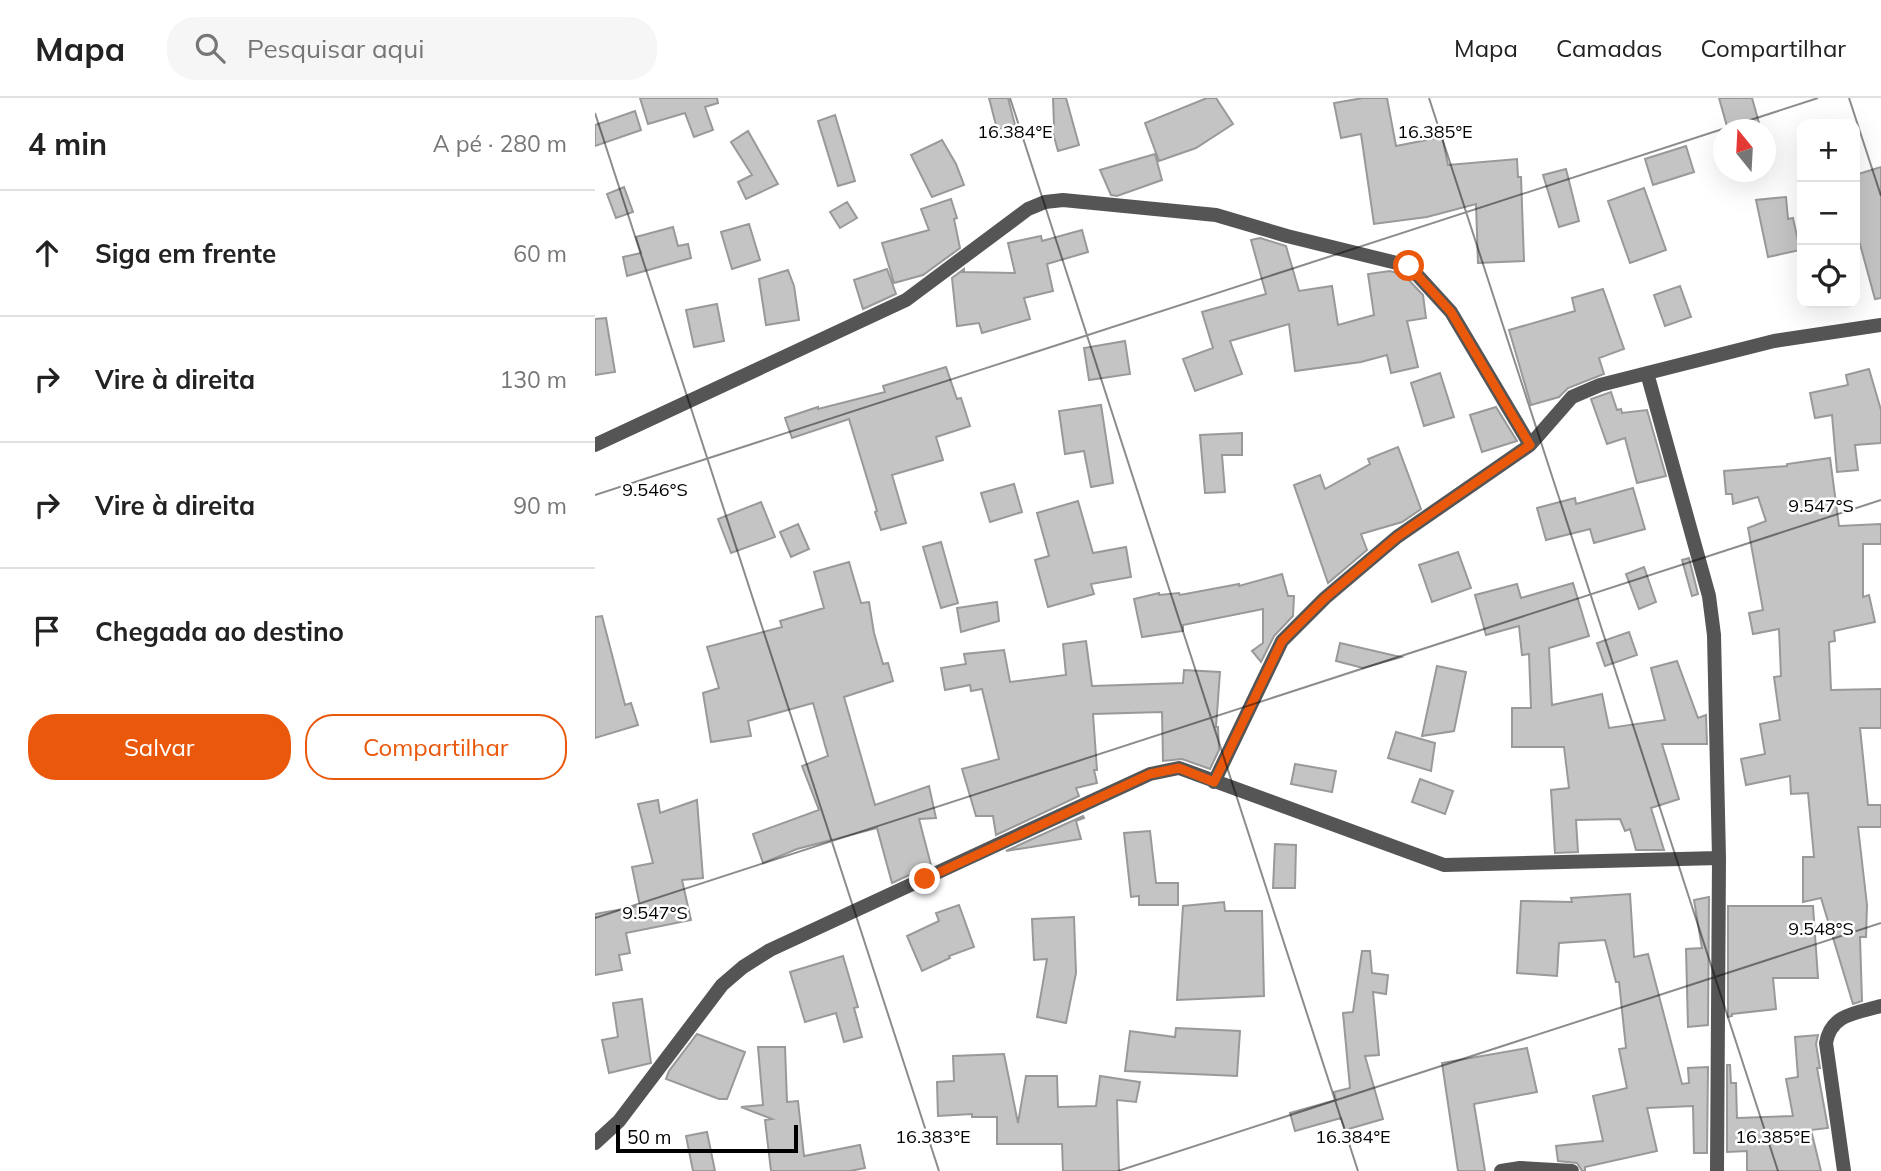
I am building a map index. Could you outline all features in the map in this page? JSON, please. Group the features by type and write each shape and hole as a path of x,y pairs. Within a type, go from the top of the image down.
{"street":[{"path":"595,445 906,300 1028,209 1045,202 1063,200 1216,215 1287,236 1409,266 1451,312 1530,445"},
{"path":"1214,782 1282,641 1325,598 1397,537 1530,445 1572,397 1600,385 1774,341 1881,325"},
{"path":"1647,373 1709,596 1714,635 1719,858 1717,1171"},
{"path":"595,1143 619,1121 722,985 743,967 770,950 1150,774 1179,768 1444,865 1695,861 1719,858"},
{"path":"1844,1171 1826,1043 1828,1032 1835,1022 1881,1006"},
{"path":"1501,1171 1520,1168 1572,1171"}],"building":[{"path":"640,98 717,98 718,103 705,107 713,130 694,137 685,113 648,124"},
{"path":"989,98 1008,98 1015,125 997,129"},
{"path":"1053,98 1066,98 1079,145 1058,151 1051,126 1054,125"},
{"path":"1207,98 1216,98 1233,124 1196,148 1159,161 1145,123"},
{"path":"1363,98 1387,98 1396,146 1442,137 1448,165 1517,159 1518,177 1521,177 1524,261 1478,263 1476,204 1427,217 1374,224 1361,134 1341,138 1334,103"},
{"path":"1719,98 1752,98 1758,119 1725,119"},
{"path":"635,111 641,130 595,146 595,125"},
{"path":"835,115 855,181 838,186 818,121"},
{"path":"748,131 778,184 746,199 738,182 752,175 731,142"},
{"path":"942,140 964,185 932,197 911,155"},
{"path":"1686,146 1694,172 1653,185 1645,159"},
{"path":"1155,154 1162,180 1117,196 1111,195 1100,170"},
{"path":"1881,167 1881,298 1875,299 1860,244 1860,173"},
{"path":"1566,169 1579,221 1559,227 1543,175"},
{"path":"624,187 633,212 616,218 607,194"},
{"path":"1644,188 1666,250 1630,263 1608,201"},
{"path":"1786,197 1788,219 1793,218 1797,236 1797,251 1768,257 1756,200"},
{"path":"951,199 957,218 954,219 960,248 923,275 894,283 882,243 929,230 921,209"},
{"path":"847,202 857,218 840,228 830,212"},
{"path":"749,224 760,260 732,269 721,232"},
{"path":"673,227 678,246 688,244 691,258 627,276 623,257 641,253 636,237"},
{"path":"1082,230 1088,252 1047,264 1053,291 1024,298 1030,319 982,333 979,323 957,326 952,278 964,269 961,272 1015,273 1008,243 1041,236 1042,241"},
{"path":"1260,238 1286,246 1299,291 1332,286 1338,325 1374,315 1368,274 1390,271 1404,275 1423,295 1426,318 1407,321 1418,367 1391,373 1387,355 1361,362 1295,371 1289,324 1230,341 1242,374 1195,391 1183,359 1213,348 1202,312 1266,294 1251,240"},
{"path":"887,269 896,294 863,309 854,280"},
{"path":"788,270 794,286 799,320 766,325 759,279"},
{"path":"1680,286 1691,317 1665,326 1654,295"},
{"path":"1603,289 1624,349 1599,358 1604,374 1568,388 1559,397 1531,405 1509,330 1575,311 1572,298"},
{"path":"717,304 724,341 694,347 686,310"},
{"path":"606,318 615,372 595,375 595,319"},
{"path":"1125,341 1130,374 1089,380 1084,348"},
{"path":"946,367 957,399 961,398 970,426 936,437 943,460 892,475 906,523 881,530 849,419 792,438 785,418 818,407 885,392 883,386"},
{"path":"1869,369 1881,410 1881,443 1855,445 1858,470 1837,472 1832,415 1815,418 1810,393 1848,385 1846,375"},
{"path":"1440,373 1454,417 1424,426 1411,383"},
{"path":"1611,392 1617,410 1621,409 1622,413 1647,410 1666,476 1637,483 1625,438 1607,444 1591,399"},
{"path":"1101,405 1113,483 1091,487 1084,451 1065,454 1059,411"},
{"path":"1496,407 1517,441 1482,452 1470,415"},
{"path":"1242,433 1242,455 1222,455 1225,492 1205,493 1200,435"},
{"path":"1398,447 1421,509 1402,522 1361,534 1367,550 1328,583 1294,485 1320,475 1325,489 1370,464 1368,459"},
{"path":"1830,458 1839,526 1881,524 1881,544 1863,544 1863,597 1869,595 1875,622 1834,631 1835,641 1829,642 1831,690 1881,689 1881,728 1860,728 1868,805 1881,805 1881,827 1858,827 1867,905 1866,937 1860,937 1862,1001 1853,1004 1821,898 1803,902 1803,857 1814,857 1808,793 1791,794 1790,776 1746,785 1741,759 1765,754 1760,724 1780,720 1774,677 1781,676 1779,629 1753,634 1749,613 1763,610 1748,528 1766,521 1758,497 1733,504 1732,494 1726,494 1724,471 1787,466"},
{"path":"1014,484 1022,512 990,522 981,493"},
{"path":"1633,488 1645,529 1594,543 1590,529 1546,540 1537,508 1575,498 1576,504"},
{"path":"1078,501 1093,553 1126,547 1131,577 1091,584 1094,594 1048,607 1035,560 1049,556 1037,513"},
{"path":"761,502 775,537 731,553 718,519"},
{"path":"798,524 809,549 791,557 780,532"},
{"path":"941,542 958,603 941,608 923,547"},
{"path":"1458,552 1471,588 1432,602 1419,565"},
{"path":"1689,558 1698,594 1692,596 1682,560"},
{"path":"849,562 861,603 869,602 883,664 888,663 893,681 844,697 875,805 929,786 936,818 919,819 931,865 892,883 877,828 797,849 763,863 753,834 819,810 802,766 828,756 813,703 748,721 751,736 711,742 703,693 719,688 707,647 782,627 780,621 824,608 814,572"},
{"path":"1644,567 1656,602 1639,609 1626,574"},
{"path":"1282,574 1288,596 1294,596 1293,616 1274,636 1261,662 1252,651 1263,643 1263,609 1183,625 1183,631 1142,637 1134,599 1159,593 1180,595 1239,586"},
{"path":"1573,583 1589,636 1549,648 1552,705 1602,694 1609,728 1665,720 1651,668 1677,661 1698,718 1706,715 1707,744 1662,744 1679,799 1651,808 1664,850 1636,850 1630,829 1625,831 1620,819 1576,820 1578,852 1555,853 1551,790 1569,788 1564,747 1512,747 1512,708 1531,708 1529,654 1522,655 1519,626 1486,635 1475,595 1517,584 1521,598"},
{"path":"997,602 999,621 961,632 957,608"},
{"path":"602,616 625,705 631,703 638,725 595,738 595,617"},
{"path":"1629,632 1637,655 1605,666 1597,643"},
{"path":"1086,641 1092,686 1183,683 1184,670 1220,672 1216,727 1219,750 1210,769 1182,759 1163,761 1162,712 1093,714 1097,770 1094,770 1097,783 1076,788 1079,796 996,835 993,816 976,816 962,769 999,759 982,689 971,691 970,685 945,690 941,668 966,664 964,654 1004,650 1010,682 1066,675 1063,644"},
{"path":"1340,643 1401,657 1363,668 1336,661"},
{"path":"1437,666 1466,672 1454,731 1422,736"},
{"path":"1396,732 1435,743 1431,771 1388,758"},
{"path":"1295,764 1336,771 1332,792 1291,784"},
{"path":"1420,779 1453,791 1445,814 1412,802"},
{"path":"658,800 660,813 697,800 703,878 682,880 691,920 626,933 630,953 619,955 622,970 595,975 595,914 640,906 632,867 653,863 638,804"},
{"path":"1083,816 1084,818 1076,821 1081,839 1006,851"},
{"path":"1150,831 1156,883 1178,883 1178,905 1139,905 1139,896 1131,897 1124,833"},
{"path":"1275,844 1296,845 1295,888 1273,888"},
{"path":"1630,894 1634,957 1648,954 1682,1084 1689,1083 1688,1068 1708,1067 1707,1153 1694,1153 1693,1106 1647,1108 1657,1151 1585,1167 1585,1171 1582,1171 1577,1163 1558,1161 1556,1146 1603,1141 1593,1096 1627,1088 1619,1049 1626,1048 1619,982 1616,982 1605,940 1559,943 1557,976 1517,973 1521,901 1572,902 1571,898"},
{"path":"1709,897 1708,1025 1688,1027 1686,949 1702,948 1694,900"},
{"path":"1224,902 1225,911 1262,911 1264,996 1177,1000 1183,906"},
{"path":"959,905 974,947 949,956 950,958 922,971 907,936 939,921 936,913"},
{"path":"1728,906 1813,906 1818,978 1773,978 1776,1009 1732,1014 1728,1017"},
{"path":"1074,917 1076,973 1066,1023 1037,1017 1047,959 1034,960 1032,919"},
{"path":"1362,951 1370,951 1372,973 1388,975 1386,994 1373,992 1379,1055 1365,1056 1383,1119 1345,1130 1341,1118 1295,1131 1290,1113 1336,1100 1334,1092 1350,1088 1343,1013 1353,1012"},
{"path":"843,956 858,1007 854,1008 862,1037 844,1042 836,1013 805,1022 790,972"},
{"path":"642,999 651,1063 609,1073 602,1040 618,1037 613,1003"},
{"path":"1176,1028 1240,1031 1237,1076 1125,1071 1130,1031 1175,1037"},
{"path":"697,1034 745,1052 727,1099 719,1099 666,1079"},
{"path":"1818,1035 1816,1044 1820,1068 1817,1068 1828,1128 1811,1130 1821,1171 1747,1171 1747,1151 1727,1152 1727,1065 1730,1065 1731,1083 1736,1083 1737,1118 1793,1116 1786,1079 1798,1077 1795,1037"},
{"path":"758,1047 785,1047 787,1102 798,1101 804,1156 860,1145 865,1168 850,1171 771,1171 765,1120 772,1119 741,1107 763,1105"},
{"path":"1527,1048 1537,1092 1474,1104 1485,1171 1458,1171 1442,1063"},
{"path":"1004,1054 1018,1123 1026,1076 1057,1076 1058,1107 1096,1106 1100,1076 1140,1082 1136,1102 1117,1100 1119,1171 1063,1171 1062,1144 997,1144 997,1117 972,1117 972,1114 938,1116 937,1082 954,1081 953,1056"},
{"path":"707,1132 715,1171 693,1171 686,1136"}],"route":[{"path":"925,879 1150,774 1179,768 1214,782 1282,641 1325,598 1397,537 1530,445 1451,312 1409,266"}]}
